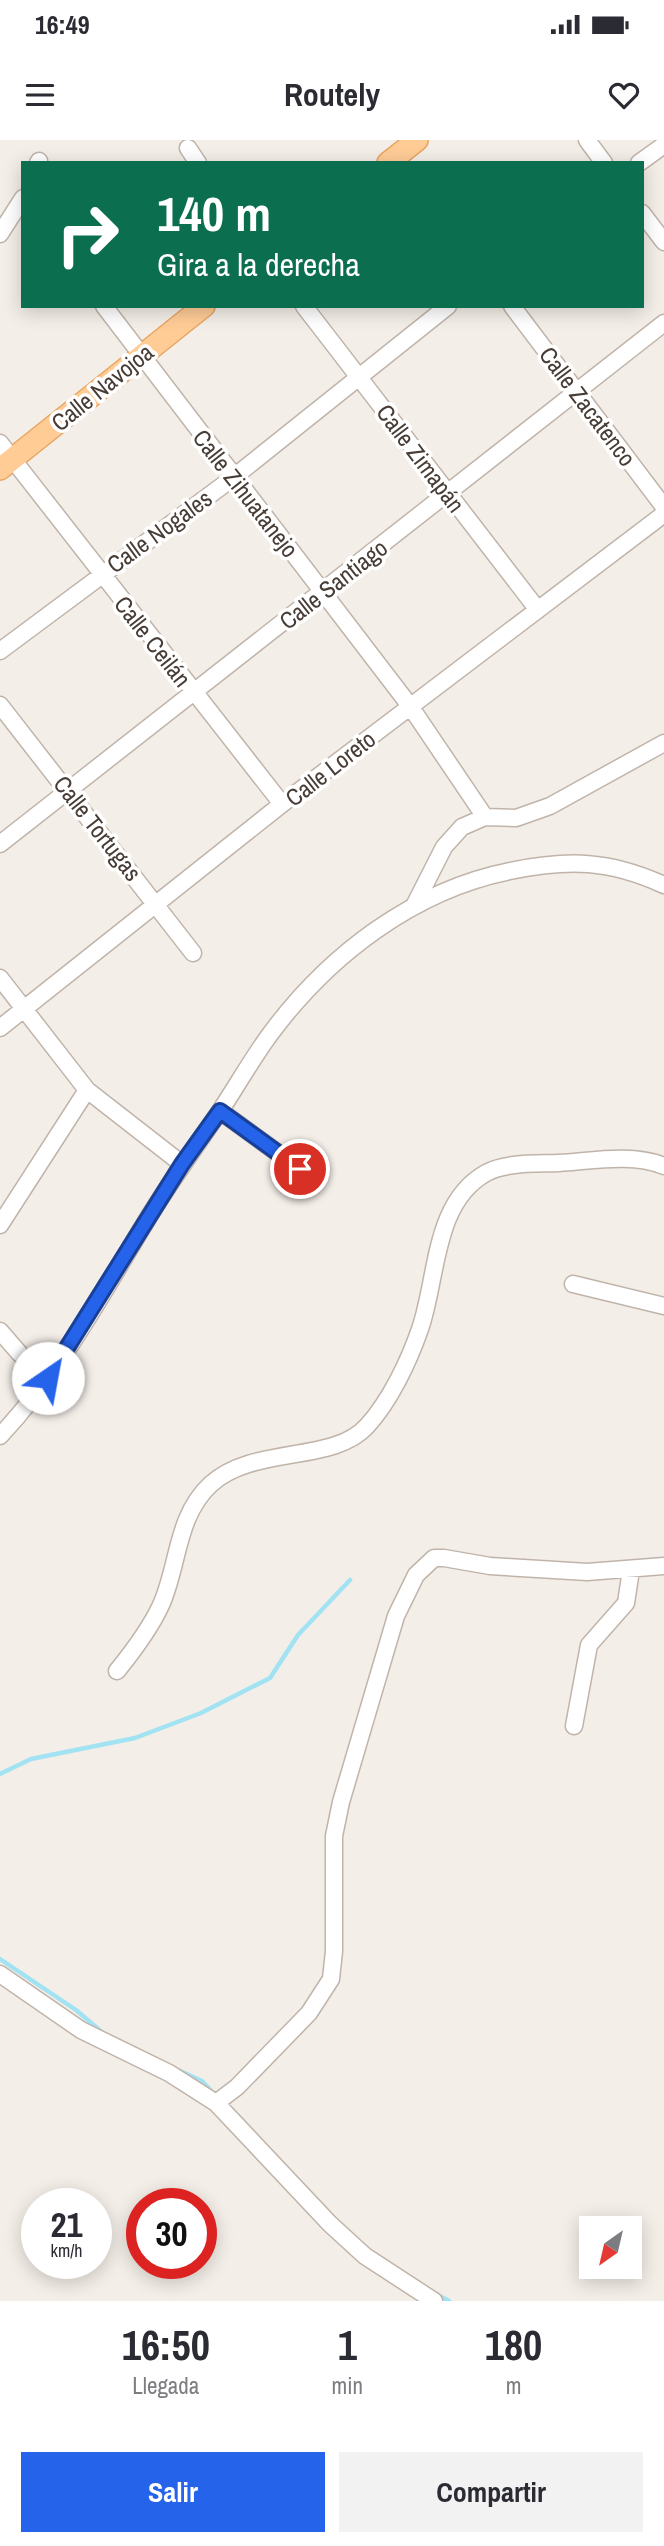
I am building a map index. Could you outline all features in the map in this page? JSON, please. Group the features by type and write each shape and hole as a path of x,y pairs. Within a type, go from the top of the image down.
{"main road":[{"path":"395,161 417,140"},
{"name":"Calle Navojoa","path":"4,457 201,308"}],"street":[{"path":"587,140 603,161"},
{"path":"642,161 664,145"},
{"path":"188,148 197,161"},
{"path":"0,234 21,201"},
{"path":"644,216 664,242"},
{"name":"Calle Zihuatanejo","path":"105,308 410,706 485,817"},
{"name":"Calle Zimapán","path":"306,308 538,610"},
{"name":"Calle Nogales","path":"0,651 100,574 234,477 446,308"},
{"name":"Calle Zacatenco","path":"513,308 664,506"},
{"name":"Calle Santiago","path":"0,844 664,323"},
{"name":"Calle Ceilán","path":"4,457 282,804"},
{"name":"Calle Loreto","path":"0,1028 282,804 664,514"},
{"name":"Calle Tortugas","path":"0,705 193,953"},
{"path":"415,904 444,847 463,827 485,817 516,818 550,806 664,743"},
{"path":"0,1436 35,1397 182,1164 271,1033 340,958 415,904 491,874 565,862 604,864 664,886"},
{"path":"0,978 87,1090 182,1164"},
{"path":"0,1225 87,1090"},
{"path":"220,1111 300,1169"},
{"path":"117,1671 144,1636 161,1605 181,1534 193,1508 212,1483 233,1469 266,1458 338,1445 360,1433 379,1412 420,1330 449,1213 473,1182 489,1171 536,1164 648,1159 664,1166"},
{"path":"573,1284 664,1306"},
{"path":"0,1331 20,1354"},
{"path":"216,2103 237,2087 309,2013 331,1979 334,1951 334,1836 341,1802 396,1616 416,1575 426,1563 444,1558 490,1566 587,1572 664,1566"},
{"path":"574,1726 589,1645 626,1603 631,1570"},
{"path":"0,1974 81,2030 169,2073 216,2103 357,2248 434,2301"}],"waterway":[{"path":"0,1774 31,1759 135,1738 201,1713 270,1678 298,1635 350,1580"},
{"path":"0,1959 76,2010 104,2034"},
{"path":"178,2070 202,2081 214,2094"},
{"path":"434,2293 449,2301"}],"route":[{"path":"48,1378 182,1164 220,1111 300,1169"}]}
